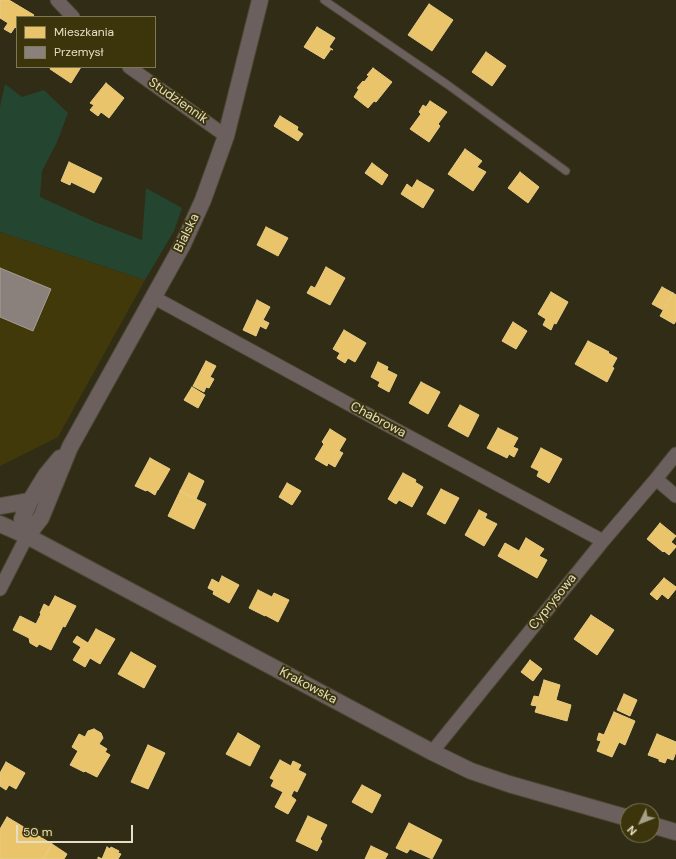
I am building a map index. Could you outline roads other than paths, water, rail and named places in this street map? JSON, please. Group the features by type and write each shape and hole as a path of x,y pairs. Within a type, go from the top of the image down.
{"street":[{"path":"57,0 72,16"},
{"name":"Bialska","path":"27,536 41,518 70,447 183,244 203,200 226,136 260,0"},
{"name":"Studziennik","path":"130,68 226,136"},
{"name":"Chabrowa","path":"153,297 603,541"},
{"name":"Bialska","path":"27,536 22,519 30,501 46,476 70,447"},
{"name":"Cyprysowa","path":"432,752 603,541 676,454"},
{"path":"656,479 676,496"},
{"path":"0,506 30,501"},
{"path":"41,518 45,545"},
{"name":"Krakowska","path":"0,524 45,545 432,752 472,771 509,784 620,816"},
{"path":"0,589 27,536"},
{"path":"660,828 676,832"}],"lane":[{"path":"324,0 448,85 566,171"}]}
